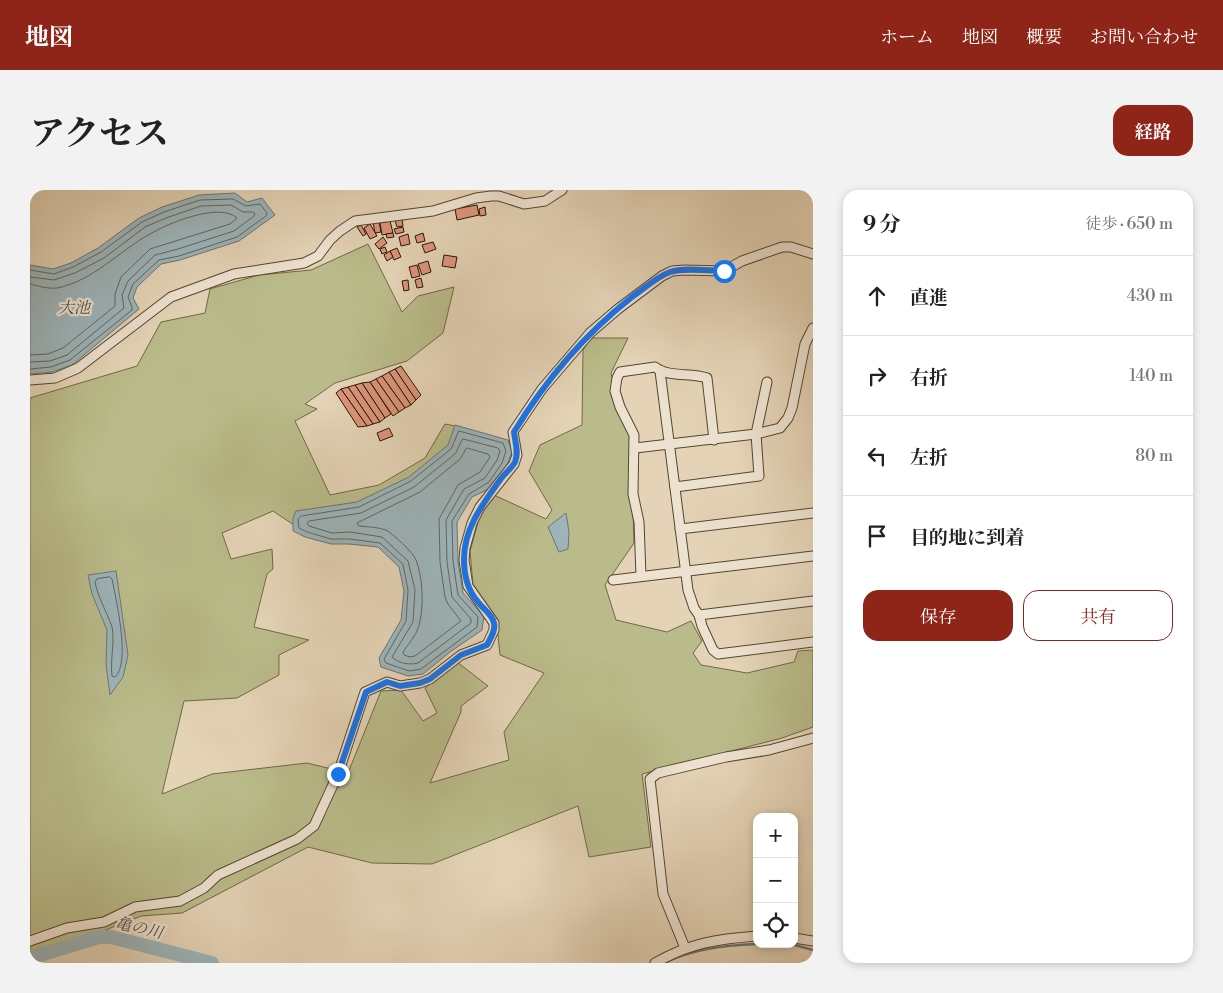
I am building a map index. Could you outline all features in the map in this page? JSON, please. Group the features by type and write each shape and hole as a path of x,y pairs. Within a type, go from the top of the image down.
{"street":[{"path":"30,380 55,378 78,368 171,297 234,274 304,263 318,256 335,236 355,221 433,211 476,198 491,196 499,196 524,204 545,201 562,190"},
{"path":"30,941 67,928 104,922 135,908 180,901 204,888 218,875 297,839 314,826 338,774 366,692 387,682 400,686 420,683 430,679 461,655 487,645 494,630 494,623 478,603 468,586 464,560 465,548 472,523 480,507 514,464 517,455 514,432 542,390 585,339 641,290 672,271 724,271 742,261 782,247 791,247 813,254"},
{"path":"635,448 714,440 756,434 780,428 788,418 792,408 805,344 813,328"},
{"path":"641,576 639,522 633,494 634,435 620,407 616,391 617,378 620,372 655,367 660,371 707,378 714,440"},
{"path":"660,371 685,571 694,608 700,615 702,626 713,650 718,654 813,642"},
{"path":"674,487 760,476 756,434 767,382"},
{"path":"680,530 813,514"},
{"path":"613,580 813,556"},
{"path":"700,615 813,601"},
{"path":"685,948 663,894 650,779 658,772 769,750 813,738"},
{"path":"655,963 685,948 708,941 753,936"},
{"path":"798,939 813,942"}],"green space":[{"path":"368,244 402,312 418,296 454,287 443,333 407,361 335,383 305,404 317,409 295,421 330,495 379,485 425,458 445,424 460,427 441,468 364,510 294,525 273,511 222,533 231,559 272,549 273,569 267,574 254,627 309,640 279,655 279,675 237,698 184,701 162,794 212,774 307,763 348,773 381,691 401,690 423,721 437,713 425,688 457,662 488,686 461,706 461,712 430,783 509,760 504,732 544,673 500,655 496,617 473,585 470,551 481,512 494,495 546,519 552,510 529,471 540,445 582,425 583,350 591,338 628,338 611,373 622,420 631,439 634,543 605,585 616,620 667,632 691,621 702,641 693,653 701,665 747,673 794,662 798,651 813,650 813,727 782,738 642,774 651,847 589,857 578,806 432,864 372,863 308,847 182,913 141,916 88,937 30,954 30,398 137,366 161,322 205,313 210,289 259,275 311,270"}],"water":[{"name":"大池","path":"235,193 247,202 262,198 275,215 239,241 180,260 161,264 137,287 133,298 139,309 72,365 52,372 30,374 30,265 53,269 71,263 98,248 139,218 162,207 199,195"},
{"path":"455,425 508,440 512,452 507,465 493,487 472,497 457,522 458,561 463,593 484,616 482,630 423,674 408,676 381,667 379,658 401,620 404,591 399,567 378,547 331,544 305,537 293,531 293,518 296,511 357,502 409,477 448,445"},
{"path":"566,513 569,532 568,549 559,552 548,527"},
{"path":"116,571 128,655 123,677 110,695 106,665 107,630 92,594 88,575"}],"building":[{"path":"477,205 479,215 457,220 455,209"},
{"path":"485,207 486,215 480,216 479,209"},
{"path":"402,219 403,226 397,227 395,220"},
{"path":"379,221 381,232 375,233 373,222"},
{"path":"390,221 393,233 382,235 380,223"},
{"path":"370,224 377,236 370,239 364,228"},
{"path":"361,225 366,234 363,236 357,227"},
{"path":"403,227 404,232 396,234 394,229"},
{"path":"393,233 394,237 387,238 386,234"},
{"path":"423,233 425,241 417,243 415,236"},
{"path":"408,234 410,244 401,246 399,237"},
{"path":"383,237 387,243 379,249 375,244"},
{"path":"433,242 436,249 425,253 422,245"},
{"path":"385,247 387,252 382,254 380,249"},
{"path":"397,248 401,257 394,260 390,251"},
{"path":"390,251 393,257 387,261 384,255"},
{"path":"444,255 457,257 455,268 442,266"},
{"path":"428,261 431,272 422,275 418,264"},
{"path":"417,265 420,276 412,278 409,267"},
{"path":"421,278 423,287 417,288 415,280"},
{"path":"408,280 409,290 404,291 402,281"},
{"path":"401,366 421,395 416,400 395,369"},
{"path":"395,369 416,400 411,405 389,372"},
{"path":"389,372 411,405 405,408 382,376"},
{"path":"382,376 405,408 399,412 376,379"},
{"path":"376,379 399,412 393,416 370,382"},
{"path":"370,382 391,414 385,418 362,383"},
{"path":"362,383 385,418 380,422 355,385"},
{"path":"355,385 380,422 373,424 348,387"},
{"path":"348,387 373,424 367,426 341,389"},
{"path":"341,389 367,426 358,427 336,393"},
{"path":"389,428 393,436 380,441 377,433"}],"waterway":[{"name":"亀の川","path":"30,958 99,937 111,937 212,963"},
{"path":"664,963 686,954 709,949 753,944"},
{"path":"798,946 813,950"}],"route":[{"path":"338,774 366,692 387,682 400,686 420,683 430,679 461,655 487,645 494,630 494,623 478,603 468,586 464,560 465,548 472,523 480,507 514,464 517,455 514,432 542,390 590,333 641,290 662,276 672,271 684,270 724,271"}]}
